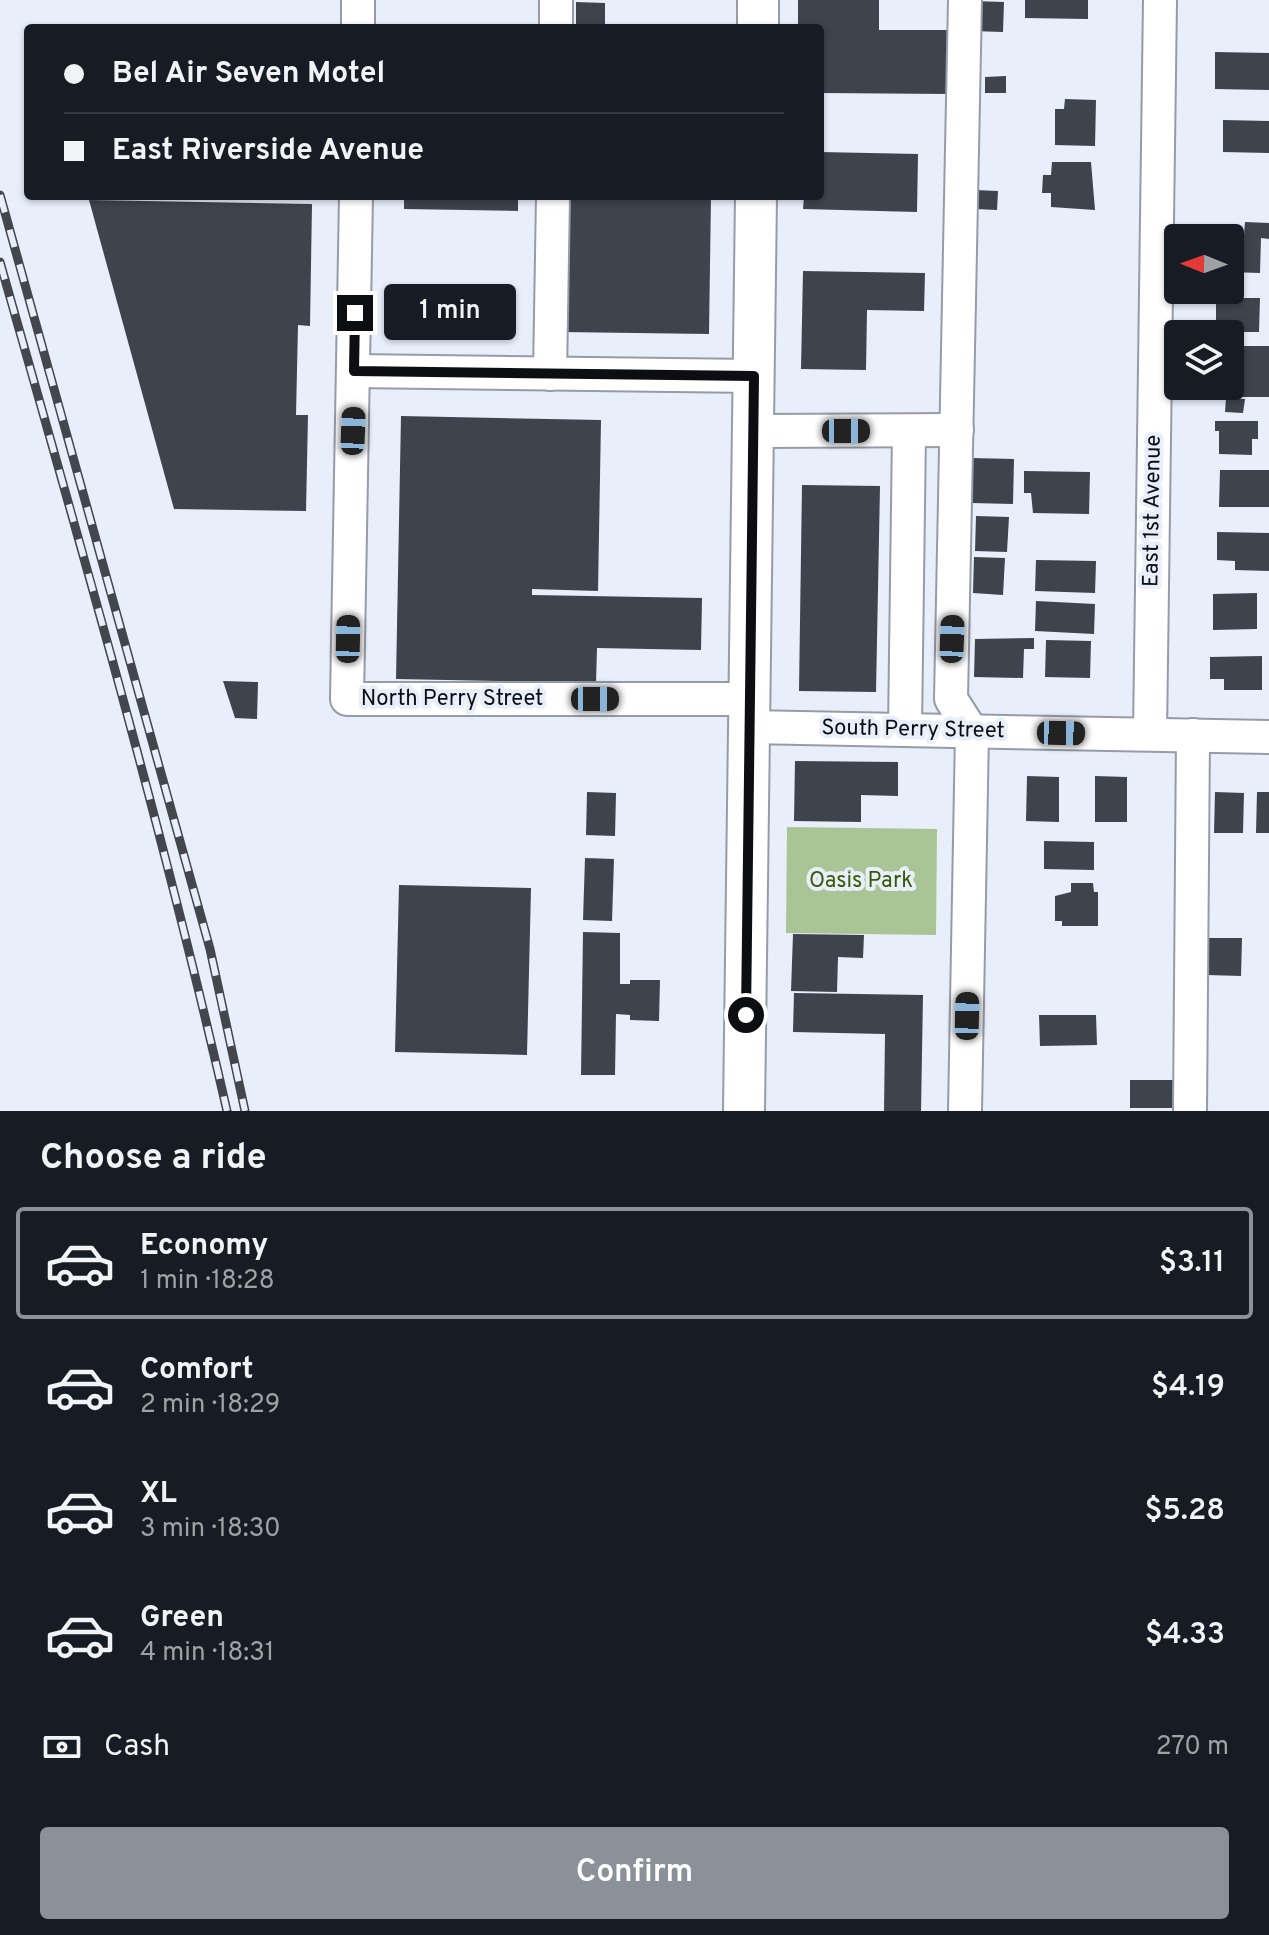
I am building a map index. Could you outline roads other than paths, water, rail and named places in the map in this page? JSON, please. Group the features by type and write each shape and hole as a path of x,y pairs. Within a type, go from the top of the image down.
{"main road":[{"path":"758,0 758,24"},
{"path":"744,1111 756,200"}],"street":[{"path":"358,0 358,24"},
{"path":"556,0 556,24"},
{"path":"965,0 951,699 972,732 965,1111"},
{"name":"East 1st Avenue","path":"1150,734 1160,0"},
{"path":"356,200 354,371 754,376"},
{"path":"550,374 553,200"},
{"name":"North Perry Street","path":"354,371 347,699 749,713"},
{"path":"753,431 957,430"},
{"path":"905,730 909,431"},
{"name":"South Perry Street","path":"749,713 905,730 1269,737"},
{"path":"1190,1111 1193,735"}],"railway":[{"path":"0,195 210,949 245,1111"},
{"path":"0,262 148,791 227,1111"}],"park label":[{"name":"Oasis Park","path":"861,881"}]}
